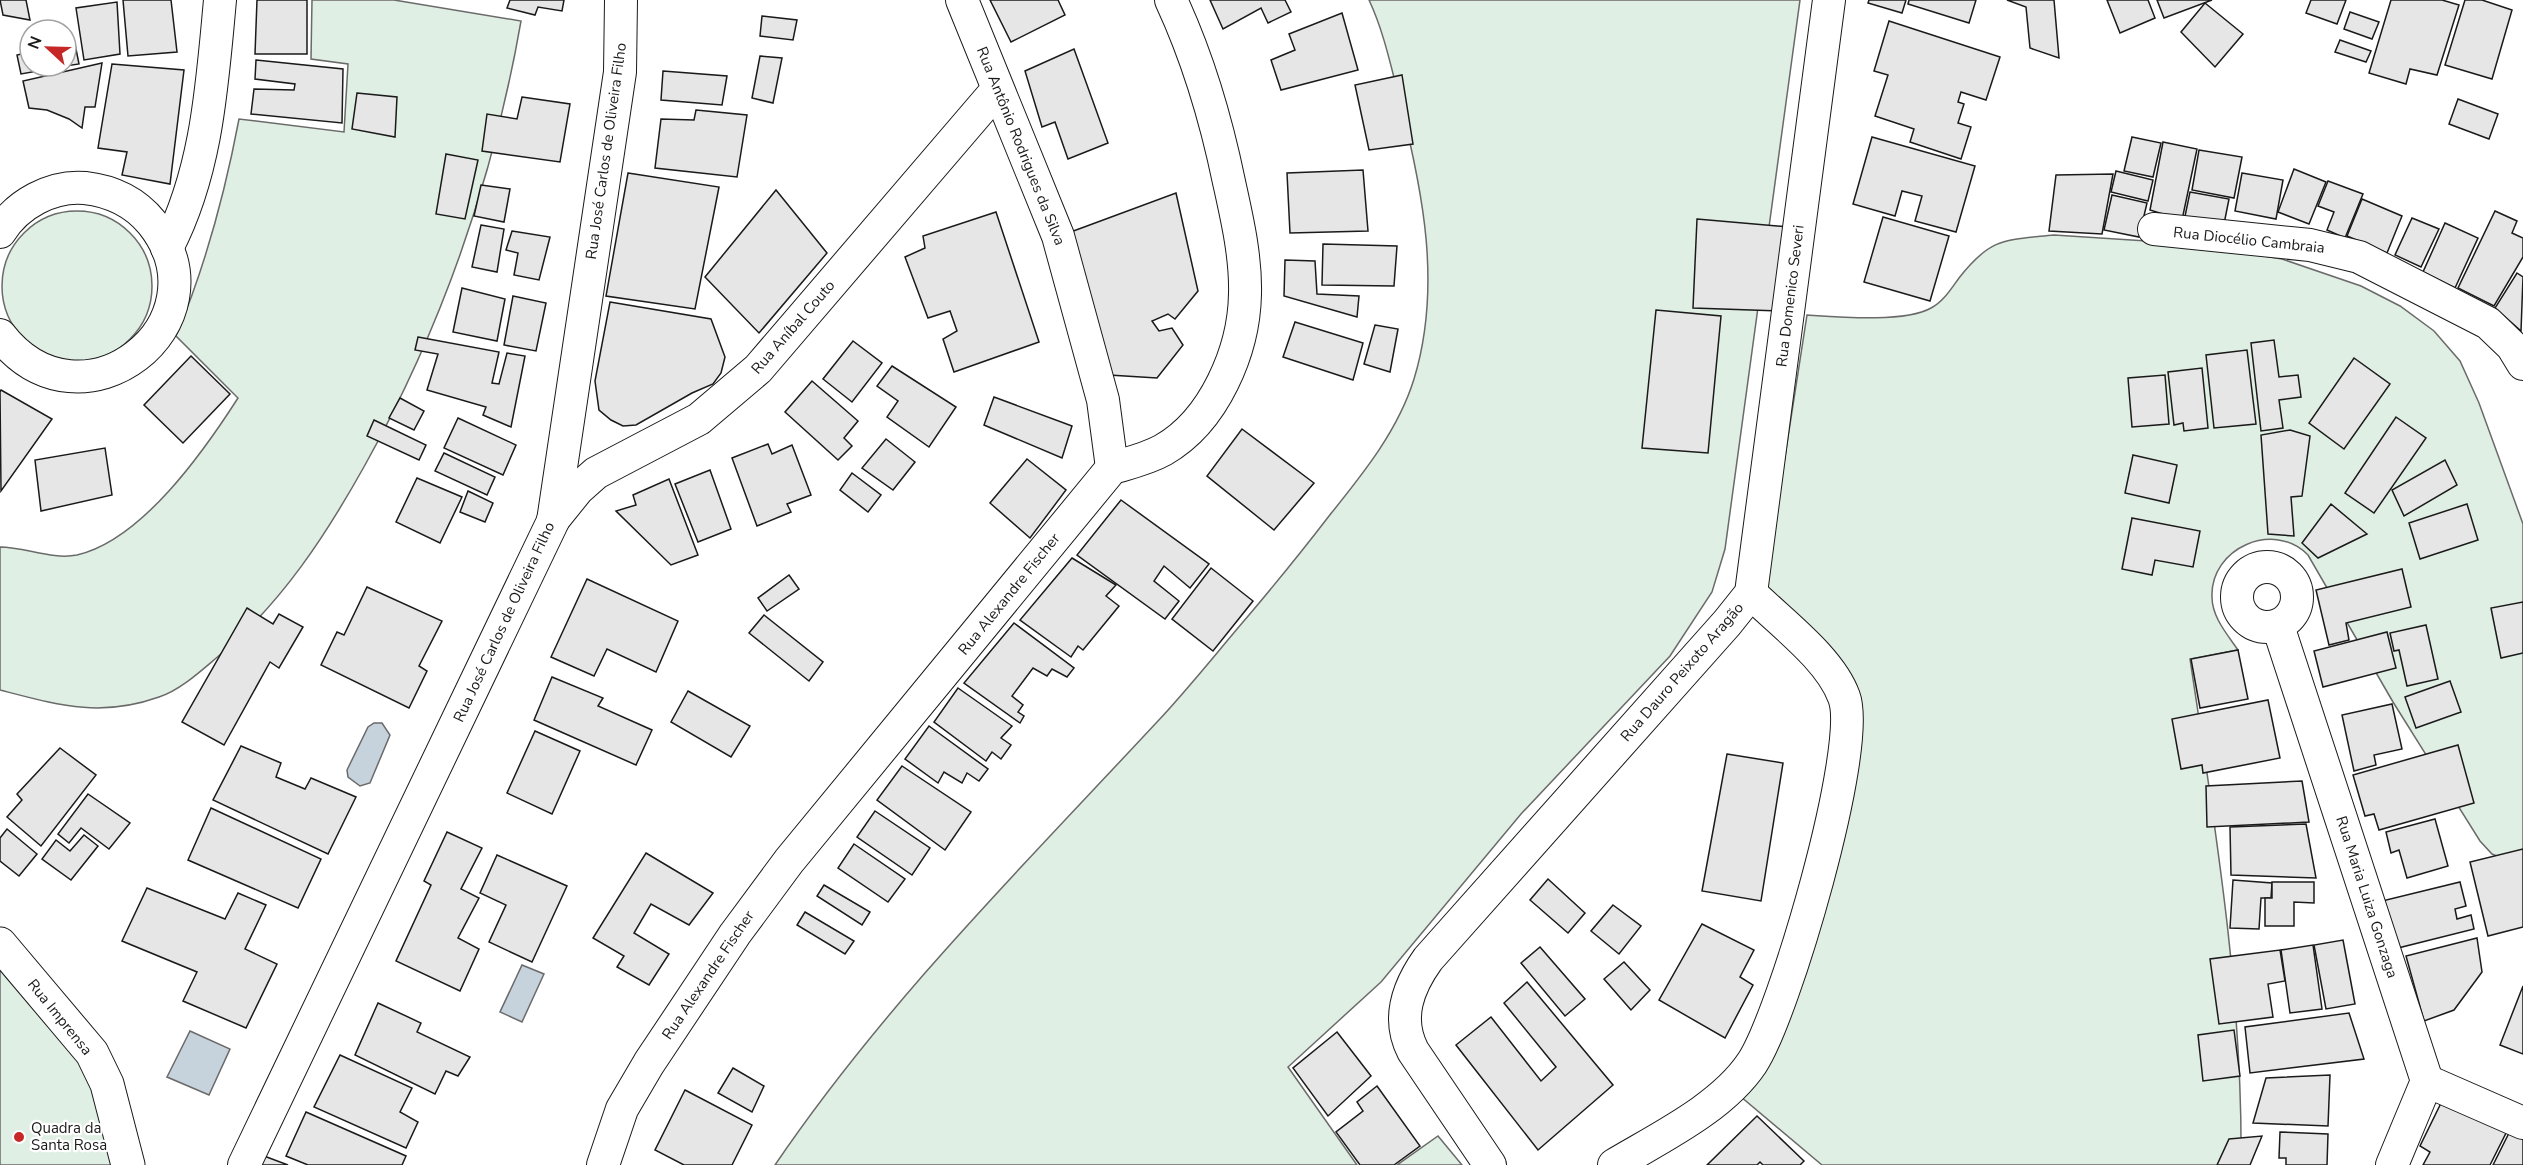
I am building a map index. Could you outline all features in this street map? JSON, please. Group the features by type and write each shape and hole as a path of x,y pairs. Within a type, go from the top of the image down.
{"street":[{"path":"167,248 184,216 200,160 213,81 220,0"},
{"name":"Rua José Carlos de Oliveira Filho","path":"244,1165 553,521 620,72 621,0"},
{"name":"Rua Antônio Rodrigues da Silva","path":"962,0 997,90 1059,236 1103,400 1112,468"},
{"path":"1112,468 1165,449 1195,423 1226,375 1243,319 1245,294 1241,246 1218,129 1189,40 1171,0"},
{"name":"Rua Domenico Severi","path":"1751,593 1829,0"},
{"name":"Rua Aníbal Couto","path":"553,521 579,489 596,473 699,419 758,369 997,90"},
{"path":"0,232 14,214 28,203 63,189 81,188 108,193 133,205 159,232 167,248 173,280 168,313 153,342 114,371 82,377 50,373 21,358 0,335"},
{"name":"Rua Diocélio Cambraia","path":"2154,229 2310,245 2359,257 2488,323 2512,346 2523,364"},
{"name":"Rua Alexandre Fischer","path":"603,1165 622,1109 643,1072 735,934 789,861 1112,468"},
{"name":"Rua Dauro Peixoto Aragão","path":"1490,1165 1408,1042 1404,1015 1414,980 1428,959 1728,623 1751,593 1819,659 1843,694 1848,731 1838,796 1794,957 1773,1018 1752,1063 1739,1079 1686,1122 1614,1165"},
{"name":"Rua Maria Luiza Gonzaga","path":"2278,626 2427,1081"},
{"name":"Rua Imprensa","path":"0,944 92,1053 107,1084 129,1165"},
{"path":"2392,1165 2427,1081 2523,1123"}],"green space":[{"path":"312,0 394,0 521,21 510,79 480,193 462,249 418,359 365,465 335,517 302,566 243,634 184,684 167,694 138,703 98,708 60,704 0,690 0,547 48,555 77,555 101,546 125,532 169,491 208,443 238,398 176,336 213,229 239,119 344,132 348,64 311,59"},
{"path":"1369,0 1800,0 1725,549 1712,592 1670,656 1521,814 1381,982 1288,1067 1357,1165 775,1165 818,1105 909,991 957,936 1169,709 1259,603 1366,468 1399,417 1414,379 1422,344 1427,310 1426,240 1416,170 1408,135 1387,50"},
{"path":"77,211 106,216 119,223 130,233 140,244 147,257 152,286 147,315 140,328 130,339 119,349 106,356 77,361 48,356 35,349 24,339 14,328 7,315 2,286 7,257 14,244 24,233 35,223 48,216"},
{"path":"2054,235 2193,244 2282,259 2361,286 2400,306 2434,331 2460,361 2479,403 2523,524 2523,867 2492,854 2480,841 2393,702 2308,555 2294,545 2278,540 2262,540 2246,544 2221,565 2214,580 2212,597 2217,618 2238,650 2190,659 2226,911 2237,1038 2241,1165 1822,1165 1740,1096 1856,727 1764,592 1807,315 1871,318 1919,313 1939,302 1970,265 1990,248 2011,240"},
{"path":"0,953 93,1077 121,1165 0,1165"},
{"path":"1438,1136 1462,1165 1397,1165"}],"shaded area":[{"path":"374,723 382,723 390,735 370,783 360,786 348,777 347,770 368,727"},
{"path":"522,965 544,974 522,1022 500,1012"},
{"path":"190,1031 230,1049 209,1095 167,1077"}],"building":[{"path":"0,0 26,0 30,18 3,15"},
{"path":"123,0 171,0 177,52 128,56"},
{"path":"257,0 307,0 307,54 255,54"},
{"path":"510,0 564,0 562,11 538,7 535,15 507,8"},
{"path":"990,0 1058,0 1065,15 1011,42"},
{"path":"1210,0 1285,0 1291,12 1268,23 1261,8 1223,29"},
{"path":"1869,0 1906,0 1902,13 1868,3"},
{"path":"1909,0 1976,0 1969,23 1908,4"},
{"path":"2007,0 2054,0 2059,58 2030,48 2026,7"},
{"path":"2107,0 2148,0 2155,18 2120,33"},
{"path":"2157,0 2212,0 2164,18"},
{"path":"2311,0 2346,0 2337,24 2306,13"},
{"path":"2391,0 2442,0 2459,5 2437,75 2410,69 2406,84 2369,73"},
{"path":"2465,0 2482,0 2512,10 2492,79 2445,65"},
{"path":"117,2 120,54 84,60 76,8"},
{"path":"2205,3 2243,34 2215,67 2181,32"},
{"path":"2350,12 2379,22 2372,39 2344,29"},
{"path":"1342,13 1358,70 1281,90 1271,60 1295,50 1289,34"},
{"path":"762,16 797,20 793,40 760,36"},
{"path":"1889,21 2000,57 1986,100 1961,92 1958,102 1964,104 1958,123 1971,127 1961,159 1910,142 1914,129 1875,116 1888,75 1874,71"},
{"path":"2340,40 2371,51 2366,62 2335,52"},
{"path":"1074,49 1108,143 1068,159 1055,122 1042,127 1025,71"},
{"path":"760,56 782,58 773,103 752,98"},
{"path":"256,60 343,69 342,123 251,114 254,89 294,90 295,84 255,79"},
{"path":"102,63 95,107 85,107 82,128 69,119 47,110 29,108 23,81 36,78 78,78 78,68"},
{"path":"112,64 184,70 170,184 122,175 127,152 98,148"},
{"path":"663,71 727,76 722,105 661,100"},
{"path":"1402,75 1413,144 1369,150 1355,85"},
{"path":"357,93 397,97 395,137 352,129"},
{"path":"522,97 570,104 560,162 482,151 487,114 517,119"},
{"path":"2458,99 2498,114 2489,139 2449,124"},
{"path":"696,110 747,115 737,177 655,168 661,119 694,120"},
{"path":"1872,137 1975,166 1956,232 1915,221 1922,196 1902,191 1895,216 1853,204"},
{"path":"2132,137 2161,143 2153,177 2124,171"},
{"path":"2163,142 2197,149 2182,220 2150,210"},
{"path":"2199,150 2242,157 2234,198 2192,190"},
{"path":"446,154 478,160 465,219 436,214"},
{"path":"2294,169 2326,182 2309,224 2278,212"},
{"path":"1363,170 1368,231 1290,233 1287,173"},
{"path":"2116,171 2153,180 2148,201 2111,192"},
{"path":"628,173 719,187 695,309 606,296"},
{"path":"2242,173 2283,180 2276,219 2235,211"},
{"path":"2113,174 2102,234 2049,231 2056,175"},
{"path":"2328,181 2363,194 2345,238 2327,230 2334,212 2318,206"},
{"path":"481,185 510,189 504,222 474,216"},
{"path":"776,190 827,253 759,333 705,277"},
{"path":"2190,192 2229,199 2223,229 2184,221"},
{"path":"1176,193 1198,291 1175,319 1168,314 1152,321 1159,331 1172,328 1183,345 1157,378 1109,375 1068,233"},
{"path":"2112,195 2147,203 2139,237 2104,230"},
{"path":"2362,199 2402,216 2387,253 2347,236"},
{"path":"2495,211 2517,221 2512,233 2523,238 2523,257 2494,306 2458,288"},
{"path":"996,212 1039,342 954,372 943,339 957,331 950,311 928,318 905,257 925,248 923,236"},
{"path":"1883,217 1949,236 1930,301 1864,282"},
{"path":"2412,218 2439,229 2421,267 2395,255"},
{"path":"1697,219 1789,227 1780,311 1693,308"},
{"path":"2445,223 2478,238 2455,288 2423,272"},
{"path":"481,225 504,229 497,272 472,267"},
{"path":"512,231 550,237 539,280 514,275 518,253 506,250"},
{"path":"1323,244 1397,246 1394,286 1322,285"},
{"path":"1285,260 1315,261 1317,294 1359,296 1357,317 1284,296"},
{"path":"2517,273 2523,277 2521,331 2495,308"},
{"path":"462,288 505,299 497,341 453,332"},
{"path":"513,296 546,303 536,351 504,345"},
{"path":"610,302 711,319 725,357 721,373 713,384 692,393 636,425 623,426 611,420 599,410 595,381"},
{"path":"1656,310 1721,316 1708,453 1642,448"},
{"path":"1295,322 1363,343 1353,380 1283,357"},
{"path":"1375,325 1398,329 1390,372 1364,364"},
{"path":"418,337 499,352 492,383 499,384 507,353 525,356 511,427 483,415 486,407 427,390 438,354 415,350"},
{"path":"2274,340 2279,377 2298,375 2301,397 2279,400 2283,428 2261,431 2251,343"},
{"path":"853,341 882,363 852,402 823,379"},
{"path":"2247,350 2256,424 2214,428 2206,355"},
{"path":"191,356 230,394 183,443 144,405"},
{"path":"2354,358 2390,384 2344,449 2309,423"},
{"path":"892,366 956,407 929,447 887,417 898,401 877,386"},
{"path":"2202,368 2208,428 2184,431 2183,423 2174,425 2168,372"},
{"path":"2165,375 2169,424 2132,427 2128,378"},
{"path":"812,381 858,421 844,438 852,446 838,460 785,412"},
{"path":"1,390 52,419 1,491 0,392"},
{"path":"994,397 1072,426 1062,458 984,425"},
{"path":"400,398 424,411 414,430 389,418"},
{"path":"2396,417 2426,438 2374,513 2345,493"},
{"path":"458,418 516,445 503,475 444,448"},
{"path":"374,420 426,445 419,460 367,436"},
{"path":"1242,429 1314,483 1274,530 1207,476"},
{"path":"2290,430 2310,436 2302,496 2291,497 2294,536 2268,534 2261,435"},
{"path":"886,439 915,462 893,490 862,468"},
{"path":"768,444 772,454 792,445 811,495 787,504 791,512 757,526 732,458"},
{"path":"105,448 112,495 41,511 35,460"},
{"path":"444,453 495,477 487,495 435,471"},
{"path":"2133,455 2177,465 2169,503 2125,493"},
{"path":"1027,459 1066,490 1030,538 990,503"},
{"path":"2445,460 2457,485 2404,516 2392,490"},
{"path":"710,470 731,529 698,542 675,484"},
{"path":"852,473 881,495 868,512 840,490"},
{"path":"417,478 462,497 440,543 396,522"},
{"path":"669,479 698,555 671,565 616,511 636,505 633,495"},
{"path":"468,491 493,503 485,522 460,512"},
{"path":"1121,500 1209,564 1190,588 1164,566 1154,581 1179,601 1165,619 1077,555"},
{"path":"2331,504 2367,534 2318,558 2302,543"},
{"path":"2467,504 2478,540 2420,559 2409,523"},
{"path":"2132,518 2200,531 2193,567 2155,560 2152,575 2122,569"},
{"path":"1072,558 1116,585 1106,596 1119,606 1083,650 1078,646 1071,657 1020,620"},
{"path":"1211,568 1253,601 1213,651 1172,619"},
{"path":"2402,569 2411,607 2346,623 2349,640 2329,645 2316,590"},
{"path":"789,575 799,589 767,611 758,598"},
{"path":"587,579 678,621 656,672 607,649 594,676 551,657"},
{"path":"367,587 442,621 419,666 427,671 409,708 321,665 337,632 344,635"},
{"path":"2523,602 2523,653 2501,658 2491,608"},
{"path":"247,608 273,624 279,614 303,627 279,668 270,662 224,745 182,722"},
{"path":"764,615 823,662 809,681 749,633"},
{"path":"1014,623 1074,668 1067,677 1052,669 1047,676 1033,668 1012,696 1023,705 1018,712 1024,716 1020,723 964,683"},
{"path":"2426,625 2438,679 2407,686 2399,650 2394,651 2390,633"},
{"path":"2387,632 2396,668 2323,687 2314,651"},
{"path":"2238,650 2248,699 2200,708 2191,659"},
{"path":"552,677 603,698 598,706 652,730 636,765 534,720"},
{"path":"2450,681 2461,712 2416,728 2405,697"},
{"path":"958,688 1012,726 1001,738 1011,745 1001,759 992,752 986,761 934,722"},
{"path":"688,691 750,726 731,757 671,722"},
{"path":"2268,700 2280,758 2203,773 2202,765 2181,769 2172,719"},
{"path":"2392,704 2402,749 2374,755 2376,765 2354,771 2342,715"},
{"path":"929,726 988,769 979,781 967,773 962,783 944,772 938,783 905,759"},
{"path":"535,731 580,751 552,814 507,793"},
{"path":"2458,745 2474,803 2379,830 2374,814 2365,816 2353,775"},
{"path":"241,746 281,763 276,777 305,789 311,778 356,797 328,854 213,800"},
{"path":"60,748 96,775 41,846 7,817 22,800 17,794"},
{"path":"1727,754 1783,763 1761,901 1702,891"},
{"path":"902,766 971,812 945,850 877,800"},
{"path":"2302,781 2309,822 2207,827 2206,786"},
{"path":"88,794 130,823 109,849 81,828 69,843 58,834"},
{"path":"211,808 321,859 298,908 188,860"},
{"path":"875,811 930,848 912,875 857,837"},
{"path":"2435,819 2448,866 2407,878 2399,850 2391,853 2386,832"},
{"path":"2306,824 2316,878 2231,875 2230,827"},
{"path":"7,829 37,854 19,876 0,861 0,838"},
{"path":"447,832 482,848 461,889 479,898 458,938 479,949 460,991 396,961 431,885 424,881"},
{"path":"84,835 98,846 71,880 42,859 56,840 70,851"},
{"path":"854,844 905,879 888,902 838,868"},
{"path":"2523,849 2523,927 2488,936 2470,862"},
{"path":"646,853 713,893 689,925 651,904 634,933 669,954 649,985 617,967 624,956 593,938"},
{"path":"497,855 567,886 532,962 489,942 506,905 480,893"},
{"path":"1548,879 1585,913 1568,933 1530,900"},
{"path":"2233,880 2272,883 2271,898 2261,898 2259,929 2230,928"},
{"path":"2272,882 2314,882 2314,903 2294,902 2294,926 2265,926 2265,898 2272,898"},
{"path":"2460,882 2466,906 2455,909 2457,919 2471,915 2474,929 2394,949 2382,901"},
{"path":"824,885 870,912 862,925 817,896"},
{"path":"147,888 225,919 238,893 266,905 245,949 277,964 246,1028 183,1001 197,972 122,941"},
{"path":"1613,905 1641,926 1619,954 1591,931"},
{"path":"805,912 854,941 845,954 797,925"},
{"path":"1702,924 1754,950 1740,977 1753,985 1725,1038 1659,1000"},
{"path":"2477,938 2482,972 2454,1010 2424,1021 2406,956"},
{"path":"2343,940 2355,1004 2326,1009 2314,945"},
{"path":"2313,945 2322,1009 2290,1013 2281,950"},
{"path":"1540,947 1585,999 1565,1016 1521,963"},
{"path":"2280,950 2285,981 2268,984 2273,1017 2219,1024 2210,959"},
{"path":"1624,962 1650,990 1631,1010 1604,979"},
{"path":"1527,982 1613,1085 1538,1150 1456,1045 1491,1017 1541,1081 1556,1067 1504,1003"},
{"path":"2523,986 2523,1054 2500,1045"},
{"path":"378,1003 421,1023 417,1032 470,1057 458,1076 446,1071 435,1094 355,1055"},
{"path":"2349,1013 2364,1059 2250,1073 2245,1027"},
{"path":"2234,1030 2240,1076 2203,1081 2198,1035"},
{"path":"1337,1032 1371,1076 1328,1116 1293,1068"},
{"path":"340,1055 412,1088 400,1112 418,1122 406,1148 314,1107"},
{"path":"733,1068 764,1086 752,1112 718,1093"},
{"path":"2330,1075 2328,1126 2253,1123 2266,1078"},
{"path":"1377,1086 1420,1146 1394,1165 1360,1165 1336,1132 1363,1111 1357,1102"},
{"path":"685,1090 752,1125 732,1165 684,1165 655,1150"},
{"path":"2445,1095 2509,1127 2490,1165 2423,1165 2430,1152 2420,1146"},
{"path":"306,1112 406,1156 402,1165 308,1165 286,1156"},
{"path":"1757,1116 1804,1161 1800,1165 1763,1165 1760,1162 1757,1165 1707,1165"},
{"path":"2512,1127 2523,1133 2523,1165 2493,1165"},
{"path":"2280,1132 2328,1134 2327,1165 2286,1165 2286,1158 2279,1158"},
{"path":"2262,1136 2250,1165 2217,1165 2229,1139"},
{"path":"264,1156 288,1165 260,1165"}],"place":[{"name":"Quadra da Santa Rosa","path":"19,1137"}]}
